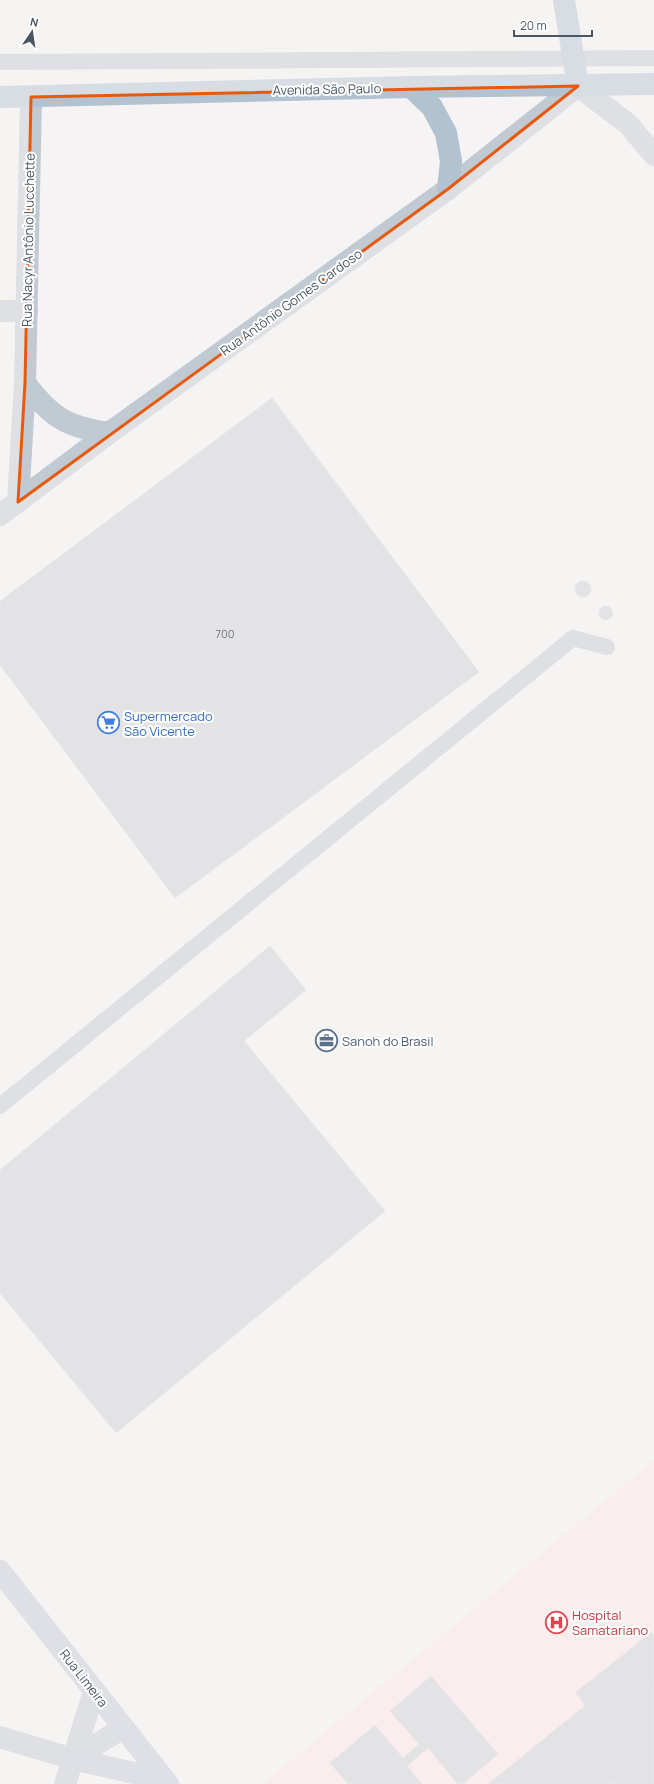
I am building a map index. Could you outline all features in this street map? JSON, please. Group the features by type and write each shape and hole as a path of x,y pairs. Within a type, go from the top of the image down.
{"main road":[{"path":"564,0 578,86"},
{"name":"Avenida São Paulo","path":"0,97 654,84"},
{"path":"411,88 432,107 446,132 452,161 448,189"}],"street":[{"path":"578,86 628,124 654,155"},
{"name":"Rua Antônio Gomes Cardoso","path":"0,515 109,433 448,189 578,86"},
{"name":"Rua Nacyr Antônio Lucchette","path":"18,502 25,383 31,97"},
{"path":"0,311 27,311"},
{"path":"25,383 40,403 61,419 84,429 109,433"},
{"name":"Rua Limeira","path":"0,1571 166,1782"},
{"path":"65,1784 94,1692"},
{"path":"73,1759 123,1728"},
{"path":"0,1737 73,1759 166,1782"}],"lane":[{"path":"0,62 574,57 654,58"},
{"path":"0,1106 573,638 607,648"}],"highlighted area":[{"path":"578,86 448,189 18,502 25,383 31,97"}],"shaded area":[{"name":"Hospital Samatariano","path":"654,1460 654,1784 262,1784"}],"building":[{"path":"272,398 479,672 175,898 0,665 0,601"},
{"path":"583,581 590,586 591,589 586,596 583,597 576,592 575,589 580,582"},
{"path":"603,606 609,606 613,610 613,616 609,620 603,620 599,616 599,610"},
{"path":"270,946 306,990 244,1041 385,1211 116,1433 0,1293 0,1170"},
{"path":"651,1632 654,1635 654,1692 623,1655"},
{"path":"623,1655 654,1692 654,1784 649,1784 585,1706 576,1692"},
{"path":"431,1676 498,1754 463,1784 458,1784 428,1748 407,1766 422,1784 348,1784 330,1763 375,1725 403,1758 419,1744 390,1711"},
{"path":"585,1706 649,1784 610,1784 561,1725"},
{"path":"561,1725 610,1784 529,1784 513,1764"},
{"path":"513,1764 529,1784 488,1784"}],"place":[{"name":"Supermercado São Vicente","path":"108,723"},
{"name":"Sanoh do Brasil","path":"327,1041"},
{"name":"Hospital Samatariano","path":"556,1622"}]}
